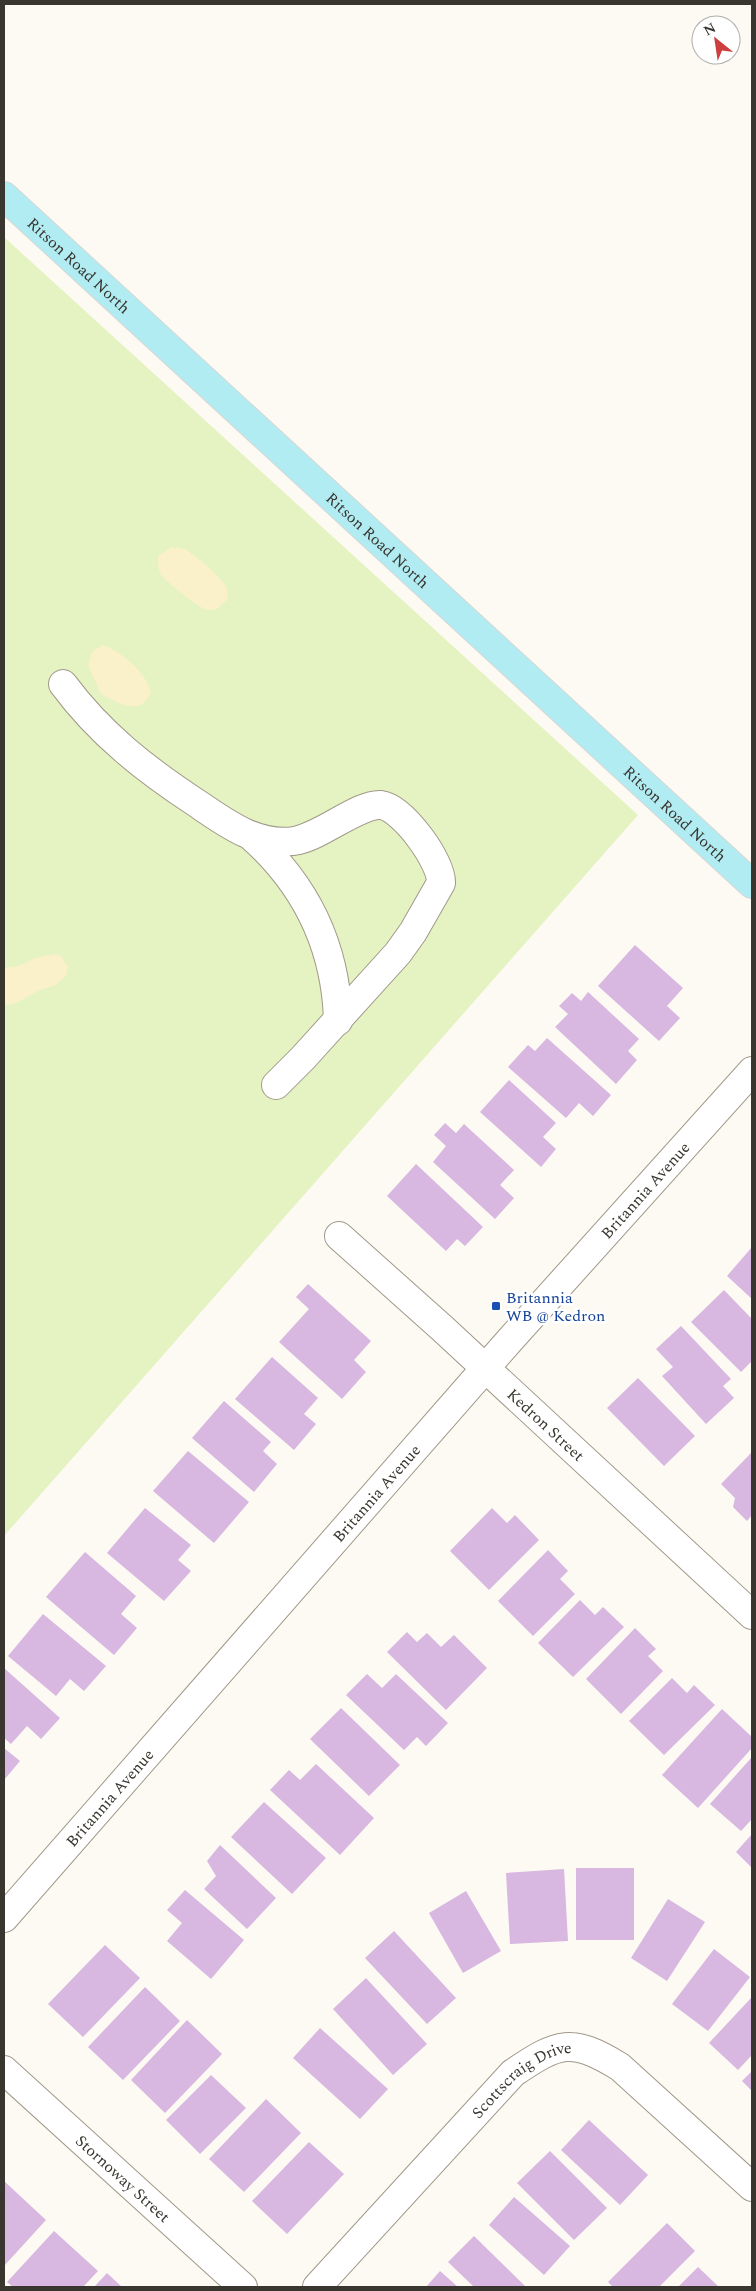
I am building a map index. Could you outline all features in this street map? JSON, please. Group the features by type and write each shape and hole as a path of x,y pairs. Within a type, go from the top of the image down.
{"main road":[{"name":"Ritson Road North","path":"4,196 752,884"}],"street":[{"path":"63,684 91,719 142,766 218,818 251,836 273,841 300,840 366,808 381,805 395,810 402,817 434,860 441,880 435,896 398,953 276,1085"},
{"path":"251,836 300,892 317,920 329,956 336,987 338,1020"},
{"name":"Britannia Avenue","path":"4,1918 485,1368 752,1071"},
{"name":"Kedron Street","path":"339,1236 752,1615"},
{"name":"Scottscraig Drive","path":"317,2287 513,2073 541,2054 569,2046 595,2052 620,2067 752,2187"},
{"name":"Stornoway Street","path":"4,2070 243,2287"}],"green space":[{"path":"4,237 638,815 4,1536"}],"sand":[{"path":"171,547 185,549 209,567 226,586 228,598 221,606 212,610 201,607 182,594 161,575 158,556"},
{"path":"103,645 125,658 144,677 151,692 141,705 129,706 101,694 88,665 92,652"},
{"path":"55,954 61,956 68,967 66,976 56,985 40,990 14,1004 4,1005 4,968 19,966 35,958"}],"building":[{"path":"635,945 683,988 667,1006 680,1018 659,1041 598,986"},
{"path":"588,992 639,1039 628,1051 637,1060 616,1084 555,1027 568,1014 559,1006 572,993 581,1001"},
{"path":"547,1038 611,1095 593,1116 579,1103 566,1118 508,1067 528,1045 535,1051"},
{"path":"509,1080 556,1123 543,1137 556,1149 541,1167 480,1112"},
{"path":"445,1123 456,1133 464,1124 514,1170 500,1185 514,1198 495,1219 433,1162 446,1146 434,1135"},
{"path":"416,1164 483,1227 465,1246 457,1239 446,1251 387,1196"},
{"path":"752,1247 752,1299 727,1276"},
{"path":"308,1284 371,1341 354,1360 366,1372 342,1399 279,1342 309,1309 296,1297"},
{"path":"724,1290 752,1319 752,1361 741,1372 691,1322"},
{"path":"681,1326 731,1379 723,1386 734,1398 706,1424 662,1376 673,1367 656,1349"},
{"path":"272,1357 318,1398 304,1414 316,1424 294,1450 235,1399"},
{"path":"638,1378 695,1436 664,1466 607,1408"},
{"path":"224,1401 271,1442 263,1451 277,1464 254,1492 192,1438"},
{"path":"188,1451 249,1502 214,1543 153,1491"},
{"path":"752,1452 752,1515 747,1521 733,1507 735,1498 721,1484"},
{"path":"145,1508 191,1545 178,1560 191,1571 164,1601 107,1553"},
{"path":"492,1508 507,1523 515,1515 539,1540 489,1590 450,1551"},
{"path":"548,1550 568,1571 560,1579 575,1594 533,1636 498,1601"},
{"path":"85,1552 136,1596 121,1614 137,1628 114,1655 46,1597"},
{"path":"580,1600 595,1615 603,1607 624,1627 573,1677 538,1643"},
{"path":"43,1614 106,1666 84,1691 70,1679 56,1696 8,1656"},
{"path":"635,1628 656,1649 648,1656 663,1671 621,1714 586,1679"},
{"path":"407,1632 417,1642 427,1633 441,1647 454,1635 487,1668 446,1710 387,1652"},
{"path":"4,1668 60,1718 41,1739 27,1726 11,1744 4,1738"},
{"path":"367,1674 382,1688 396,1674 448,1723 426,1746 417,1737 404,1750 346,1695"},
{"path":"672,1678 687,1693 694,1685 715,1705 664,1755 629,1721"},
{"path":"341,1708 400,1765 369,1796 310,1739"},
{"path":"722,1709 752,1737 752,1748 698,1808 662,1775"},
{"path":"4,1748 20,1761 4,1780"},
{"path":"752,1757 752,1819 741,1831 710,1804"},
{"path":"316,1764 374,1818 340,1855 270,1790 289,1770 300,1780"},
{"path":"264,1802 326,1858 292,1894 231,1837"},
{"path":"752,1834 752,1868 736,1852"},
{"path":"220,1845 276,1898 247,1929 204,1889 216,1876 207,1861"},
{"path":"576,1868 634,1868 634,1940 576,1940"},
{"path":"564,1869 568,1941 510,1944 506,1873"},
{"path":"185,1890 244,1940 211,1979 167,1941 182,1923 167,1910"},
{"path":"466,1891 501,1951 463,1973 429,1913"},
{"path":"668,1899 705,1922 667,1981 631,1958"},
{"path":"394,1931 456,1998 427,2024 365,1958"},
{"path":"105,1945 140,1978 83,2037 48,2004"},
{"path":"714,1949 750,1977 708,2031 672,2004"},
{"path":"366,1978 427,2044 393,2075 333,2009"},
{"path":"145,1987 180,2021 123,2080 88,2047"},
{"path":"752,1997 752,2055 738,2070 709,2043"},
{"path":"187,2020 222,2054 165,2113 131,2080"},
{"path":"320,2028 388,2089 360,2119 293,2058"},
{"path":"752,2071 752,2091 742,2081"},
{"path":"211,2075 246,2108 200,2154 166,2120"},
{"path":"266,2099 301,2133 244,2192 209,2159"},
{"path":"589,2120 648,2175 620,2205 561,2150"},
{"path":"309,2142 344,2174 287,2234 252,2201"},
{"path":"550,2151 607,2208 574,2240 517,2183"},
{"path":"4,2181 46,2220 4,2266"},
{"path":"514,2197 570,2246 544,2275 489,2225"},
{"path":"667,2223 695,2251 659,2287 613,2287 608,2282"},
{"path":"54,2231 98,2271 83,2287 13,2287 7,2282"},
{"path":"474,2236 526,2287 474,2287 448,2262"},
{"path":"698,2267 719,2287 678,2287"},
{"path":"440,2271 458,2287 426,2287"},
{"path":"107,2273 122,2287 94,2287"}],"place":[{"name":"Britannia WB @ Kedron","path":"496,1306"}]}
